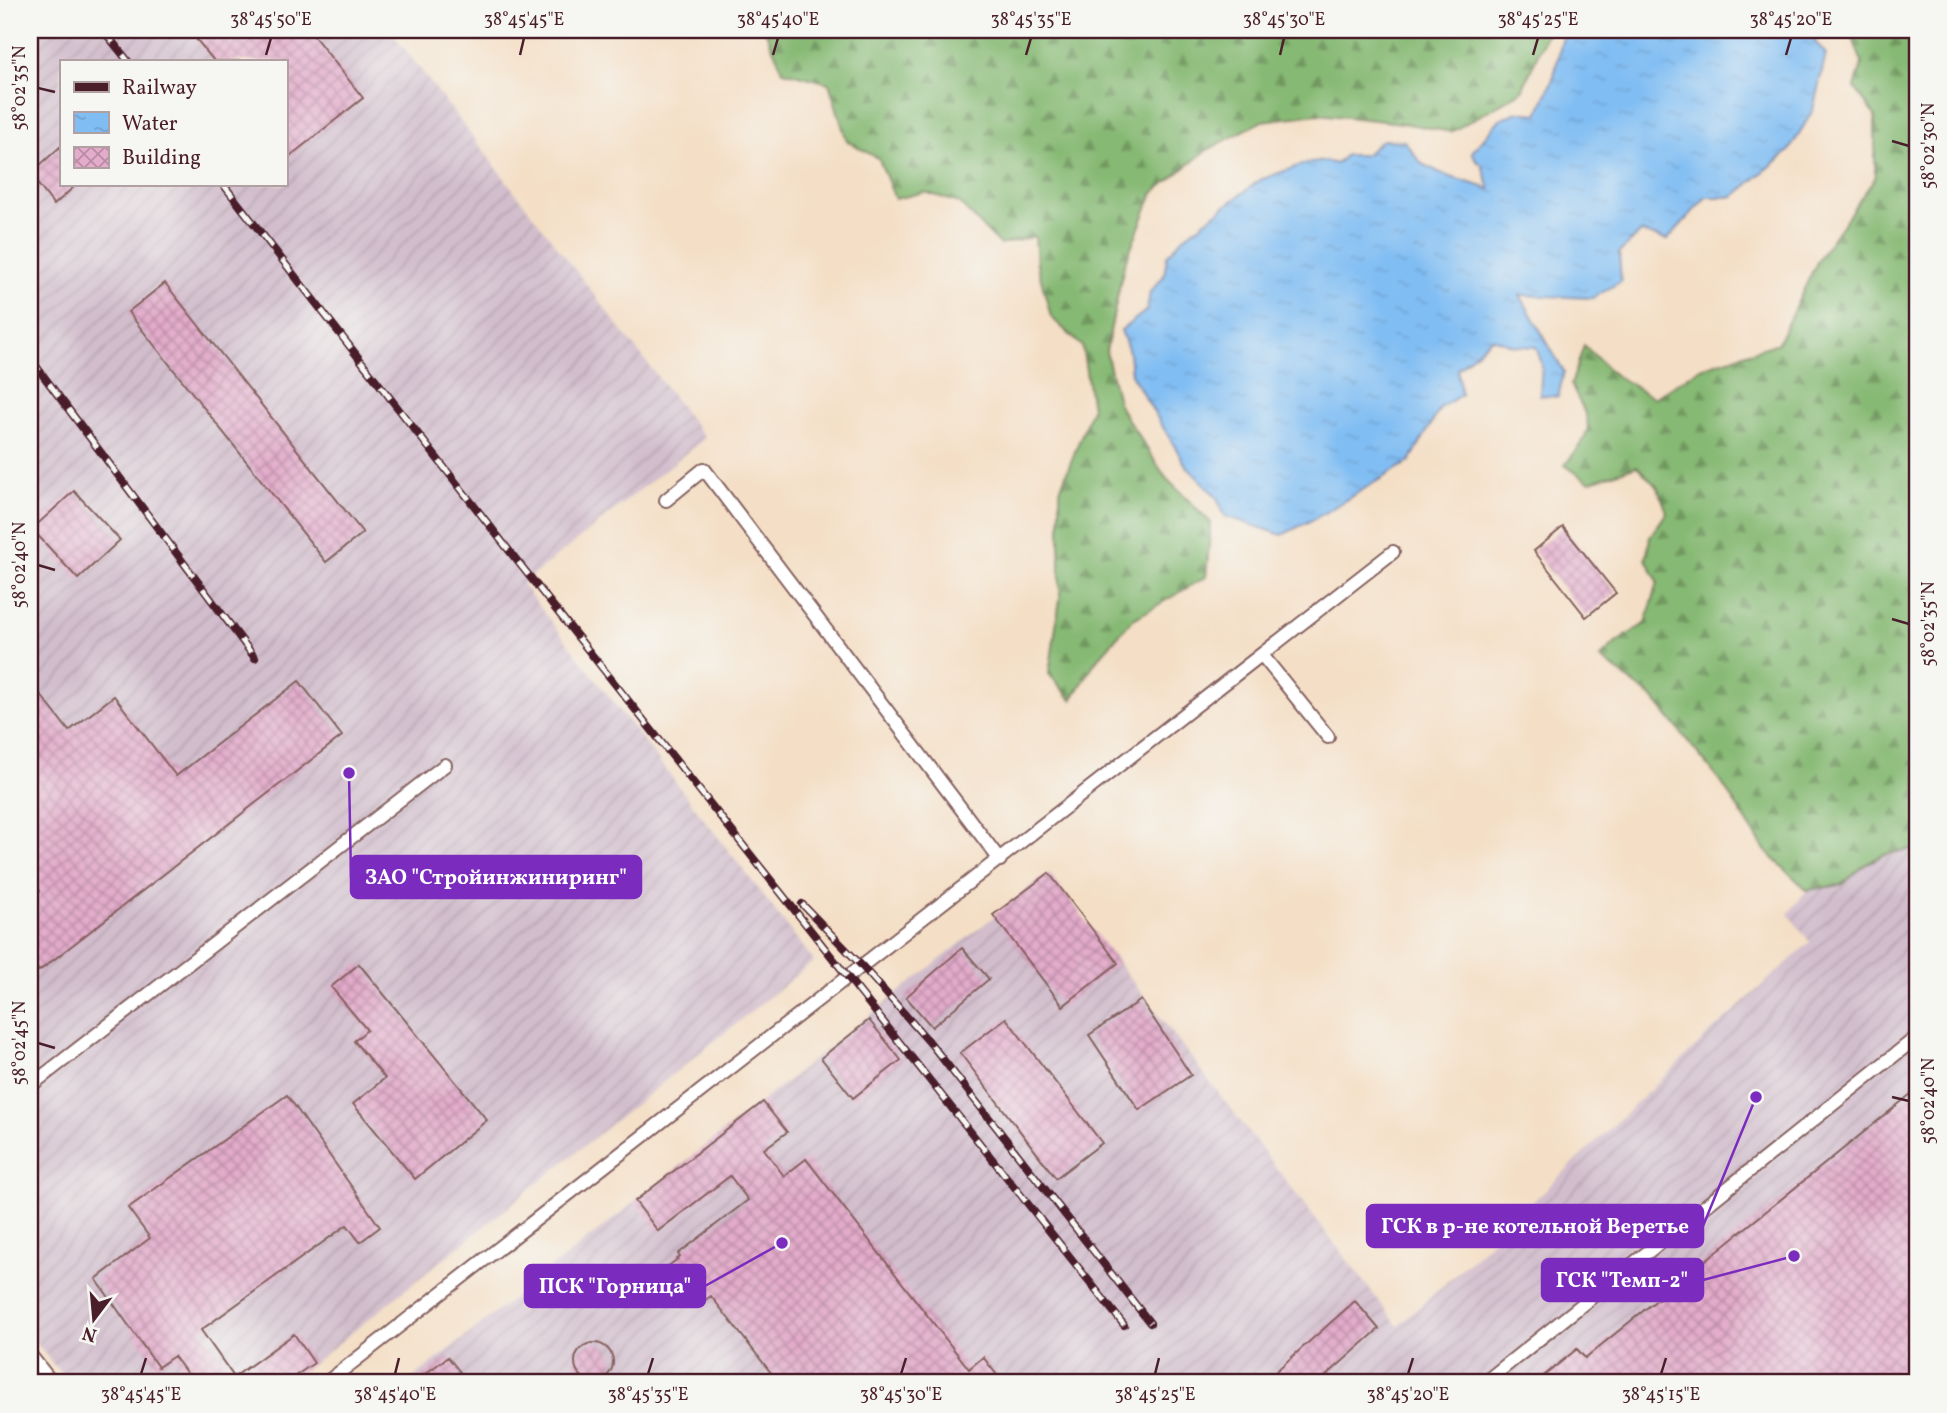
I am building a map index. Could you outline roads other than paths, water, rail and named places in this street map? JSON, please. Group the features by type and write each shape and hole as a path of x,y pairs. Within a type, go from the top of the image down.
{"lane":[{"path":"666,500 704,469 1000,860"},
{"path":"326,1383 1394,552"},
{"path":"1262,655 1328,737"},
{"path":"30,1086 446,765"},
{"path":"1484,1383 1917,1037"},
{"path":"30,1356 52,1383"}],"water":[{"path":"1568,30 1805,30 1826,54 1813,110 1789,151 1733,197 1706,197 1667,240 1641,232 1619,253 1621,281 1593,298 1520,295 1564,372 1558,397 1540,395 1542,364 1536,347 1515,346 1492,338 1457,369 1461,395 1441,407 1410,461 1314,519 1282,535 1225,516 1216,496 1187,467 1131,374 1129,352 1121,330 1147,310 1150,292 1164,276 1167,256 1183,238 1260,180 1304,164 1325,161 1336,164 1346,155 1365,155 1382,140 1404,141 1422,164 1447,176 1490,189 1482,165 1472,152 1499,120 1517,112 1538,114 1554,76 1562,40"}],"railway":[{"path":"103,30 127,60"},
{"path":"225,186 511,553 1124,1325"},
{"path":"30,358 255,658"},
{"path":"802,904 862,966 931,1044 1150,1323"}],"place":[{"name":"ЗАО \"Стройинжиниринг\"","path":"349,773"},
{"name":"ГСК в р-не котельной Веретье","path":"1756,1097"},
{"name":"ПСК \"Горница\"","path":"782,1243"},
{"name":"ГСК \"Темп-2\"","path":"1794,1256"}]}
